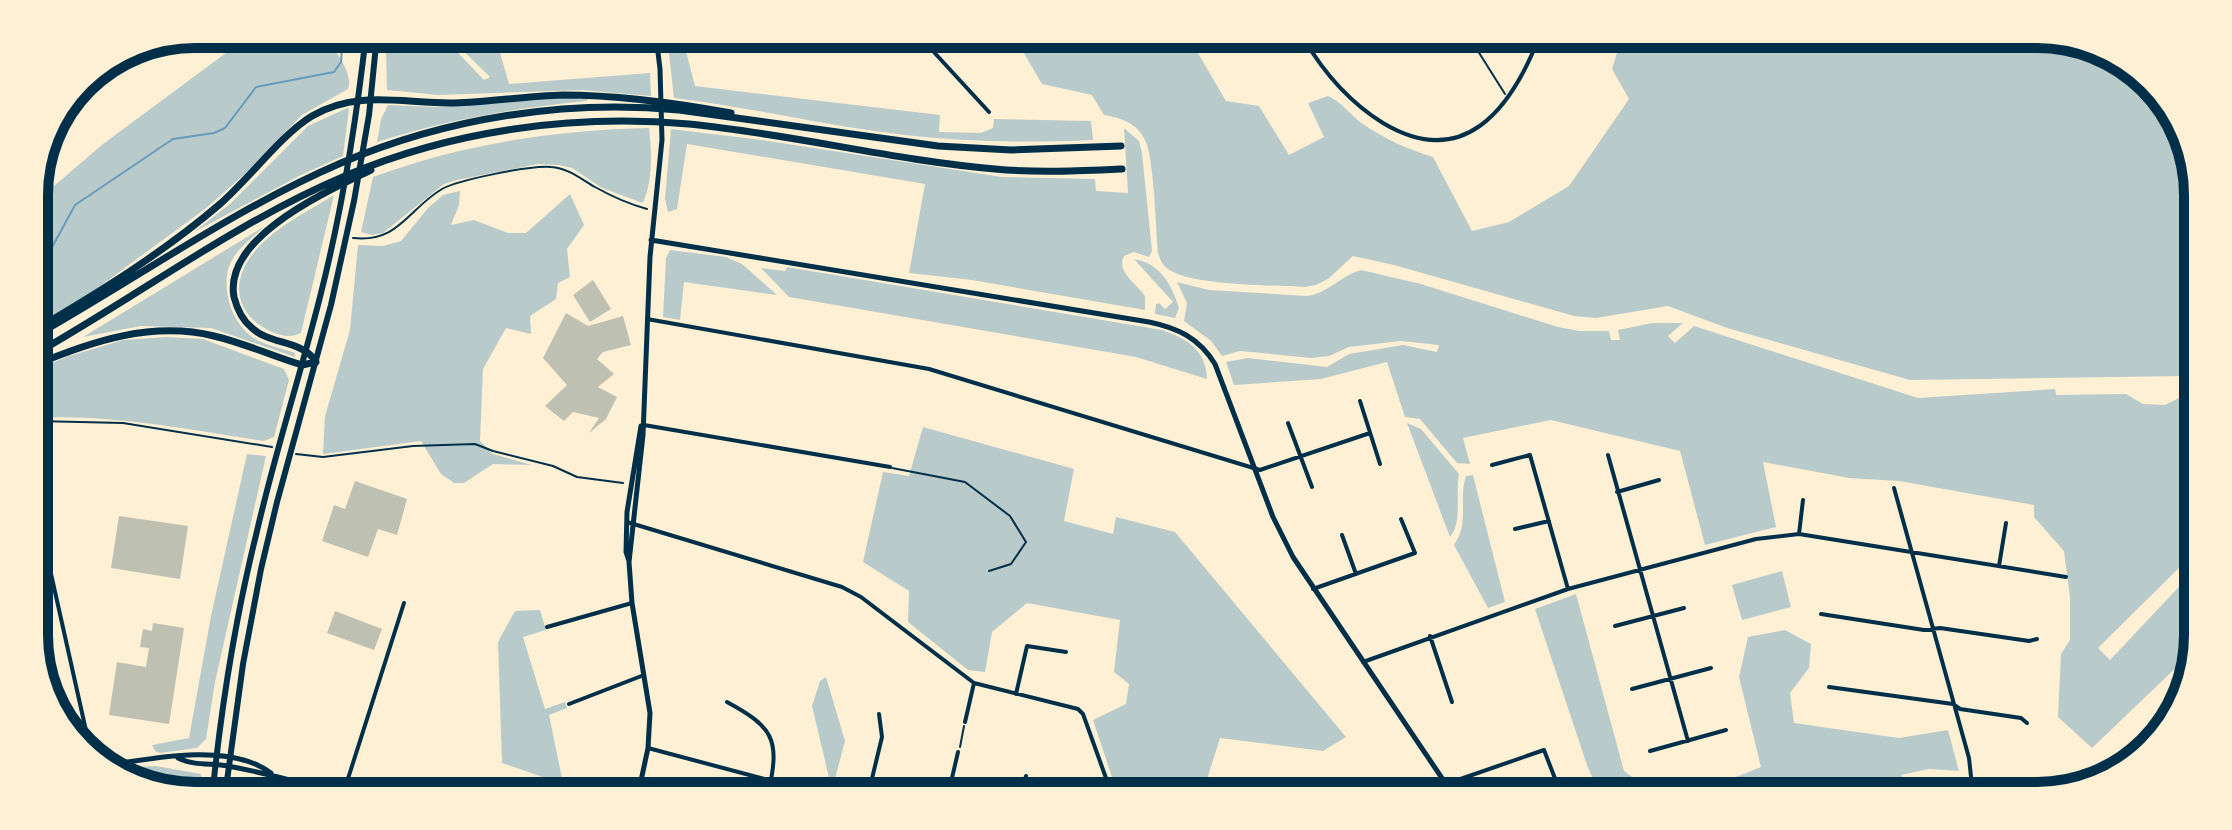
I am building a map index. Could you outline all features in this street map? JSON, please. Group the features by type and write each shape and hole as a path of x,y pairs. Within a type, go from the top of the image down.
{"highway":[{"path":"48,322 99,293 196,224 310,118 336,105 359,99 440,103 541,96 604,97 692,106 824,130"},
{"path":"48,328 300,182 382,148 450,127 560,110 638,108 679,110 909,143 982,149 1121,146"},
{"path":"48,346 291,202 343,177 444,143 518,128 626,121 723,128 997,169 1062,172 1122,169"},
{"path":"48,360 101,340 135,333 171,331 214,336 302,365 316,362 306,350 270,339 254,331 243,319 233,288 235,272 242,257 272,227 313,200 375,169 444,143"}],"main road":[{"path":"214,782 233,647 250,559 306,350 340,207 365,48"},
{"path":"227,782 264,555 316,362 354,201 367,131 376,48"}],"street":[{"path":"641,782 648,748 650,713 632,603 629,562 630,523 642,425 651,240 662,140 657,48"},
{"path":"930,48 989,112"},
{"path":"1310,48 1345,94 1374,117 1422,141 1441,142 1466,135 1484,123 1521,76 1534,48"},
{"path":"88,94 109,76"},
{"path":"651,240 1118,317 1178,330 1202,346 1215,364 1253,468 1285,543 1445,782"},
{"path":"647,319 929,369 1260,470 1370,433"},
{"path":"1360,401 1380,464"},
{"path":"1288,423 1312,487"},
{"path":"642,425 890,467"},
{"path":"1492,465 1530,455 1568,589"},
{"path":"1608,455 1688,741"},
{"path":"1617,492 1659,480"},
{"path":"1894,488 1973,782"},
{"path":"1799,534 1803,500"},
{"path":"1313,589 1415,553 1401,519"},
{"path":"1515,529 1549,521"},
{"path":"630,523 842,587 861,597 974,683 1078,709 1083,714 1107,782"},
{"path":"1999,566 2006,523"},
{"path":"1363,662 1568,589 1756,539 1799,534 2066,577"},
{"path":"1342,535 1356,574"},
{"path":"48,560 87,735"},
{"path":"347,782 404,603"},
{"path":"547,627 632,603"},
{"path":"1615,626 1684,608"},
{"path":"1821,614 1924,630 2029,641 2037,639"},
{"path":"1430,636 1452,702"},
{"path":"1016,694 1027,646 1066,652"},
{"path":"1632,689 1711,668"},
{"path":"569,704 644,675"},
{"path":"965,722 974,683"},
{"path":"1829,687 1953,704 1960,709 2021,718 2027,723"},
{"path":"727,702 757,719 768,734 775,758 771,781"},
{"path":"871,782 882,737 879,714"},
{"path":"1650,751 1726,730"},
{"path":"648,748 775,782"},
{"path":"1452,782 1544,750 1556,782"},
{"path":"951,782 958,752"},
{"path":"124,764 216,755 261,766 271,773"},
{"path":"178,758 189,763 271,773 298,782"},
{"path":"1024,782 1026,776"}],"lane":[{"path":"890,467 965,482 1010,516 1026,542 1011,564 989,571"}],"path":[{"path":"1476,48 1507,96"},
{"path":"1668,48 1674,52"},
{"path":"353,238 381,238 392,232 425,202 450,185 541,167 560,168 601,190 647,209"},
{"path":"48,421 123,423 273,447"},
{"path":"295,453 323,457 413,446 475,444 553,466 577,477 623,483"},
{"path":"958,752 965,722"}],"shaded area":[{"path":"233,48 333,48 348,75 348,89 302,115 246,173 205,209 96,289 48,319 48,191 103,144"},
{"path":"453,48 484,80 490,77 460,48 499,48 509,84 650,73 651,96 582,90 438,95 387,90 386,52"},
{"path":"668,48 685,48 695,86 940,115 939,132 981,133 993,128 994,119 1091,121 1093,140 995,141 922,137 674,98"},
{"path":"1021,48 1195,48 1226,101 1259,106 1289,155 1324,137 1308,103 1328,96 1380,134 1433,157 1472,231 1509,222 1569,186 1629,99 1612,69 1619,48 2047,48 2066,51 2102,63 2134,84 2159,113 2176,148 2184,195 2184,375 1910,380 1727,328 1668,306 1596,318 1574,316 1353,256 1328,279 1305,287 1233,284 1179,275 1164,266 1158,253 1151,161 1142,134 1128,122 1104,115 1092,95 1042,84"},
{"path":"540,99 587,101 481,116 377,142 381,119 388,105 435,107"},
{"path":"347,108 343,156 194,232 230,204 308,126"},
{"path":"649,128 651,166 643,203 602,188 572,168 538,164 444,184 383,233 372,235 361,232 373,177 441,156 509,141 578,132"},
{"path":"1124,128 1139,141 1142,153 1152,251 1149,257 1134,252 1124,256 1122,262 1128,277 1145,296 1145,310 972,280 909,273 925,184 687,144 677,209 668,212 665,199 671,129 1002,177 1095,179 1096,191 1128,193"},
{"path":"460,191 459,205 451,225 474,220 508,233 526,233 570,194 584,225 567,249 570,277 558,283 556,299 530,316 531,334 506,328 483,369 480,441 493,454 532,465 493,464 464,483 454,483 441,474 421,441 323,454 325,416 350,330 358,245 383,246 401,241 443,195"},
{"path":"334,195 301,333 286,336 272,332 254,321 243,306 239,288 244,268 251,256 272,235"},
{"path":"265,226 230,263 227,280 229,301 237,320 251,336 295,353 295,357 211,328 141,326 83,337"},
{"path":"670,250 726,257 742,264 777,295 684,282 680,320 663,317 666,258"},
{"path":"1134,259 1151,265 1169,283 1179,308 1175,318 1155,314 1156,304 1165,309 1173,302"},
{"path":"787,267 1162,330 1194,347 1203,360 1207,379 1136,357 789,297 761,268 785,271"},
{"path":"1361,270 1421,284 1558,327 1609,331 1611,340 1620,340 1618,330 1652,323 1683,323 1668,336 1675,343 1694,326 1918,398 2055,389 2056,395 2126,394 2143,404 2165,405 2184,396 2184,563 2098,648 2110,660 2184,581 2181,663 2092,748 2058,717 2061,654 2070,640 2070,597 2064,551 2034,517 2034,505 1899,481 1849,478 1763,462 1776,527 1705,545 1680,451 1551,420 1463,438 1470,464 1457,463 1420,419 1405,417 1387,362 1321,379 1234,385 1226,362 1248,358 1327,367 1349,354 1403,345 1437,352 1439,345 1401,341 1349,347 1329,356 1312,358 1240,351 1222,356 1211,341 1184,321 1187,303 1177,282 1209,290 1307,296 1322,292"},
{"path":"167,337 203,339 284,369 289,380 274,437 264,441 122,421 48,418 48,365 123,340"},
{"path":"1407,423 1421,429 1459,474 1458,515 1450,537"},
{"path":"923,427 1074,469 1064,521 1113,534 1116,517 1175,532 1346,737 1323,751 1220,738 1206,782 1114,782 1093,720 1126,704 1129,684 1114,672 1120,620 1027,603 992,632 985,672 968,670 908,622 909,591 863,562 883,472 909,476"},
{"path":"247,454 266,456 215,682 206,739 197,748 160,753 152,745 189,738 211,616"},
{"path":"1473,475 1505,602 1488,608 1454,545 1462,528 1466,476"},
{"path":"1782,571 1791,607 1742,620 1732,585"},
{"path":"1576,594 1624,771 1639,782 1594,782 1535,609"},
{"path":"540,610 546,630 523,637 545,709 565,702 567,708 549,715 562,778 632,782 557,782 502,763 498,642 515,611"},
{"path":"1785,630 1811,644 1809,668 1790,693 1794,723 1899,738 1948,730 1959,771 1929,769 1901,775 1906,782 1723,782 1761,767 1739,677 1748,637"},
{"path":"826,677 845,741 834,782 830,782 812,706 820,681"},
{"path":"156,766 201,774 202,782 176,781 130,767"}],"building":[{"path":"593,280 611,309 590,322 573,295"},
{"path":"566,313 588,326 623,316 631,345 603,352 597,359 614,374 598,387 617,397 606,419 589,433 599,418 573,412 564,421 545,406 567,385 543,358"},
{"path":"355,481 407,499 397,535 378,529 368,557 322,541 334,505 345,509"},
{"path":"119,516 188,526 180,579 111,568"},
{"path":"335,611 382,629 374,650 327,633"},
{"path":"153,623 184,628 169,724 109,715 117,662 146,667 149,648 140,647 143,629 152,631"}],"waterway":[{"path":"48,253 75,205 173,139 214,133 225,128 256,87 334,72 341,62 342,48"}]}
